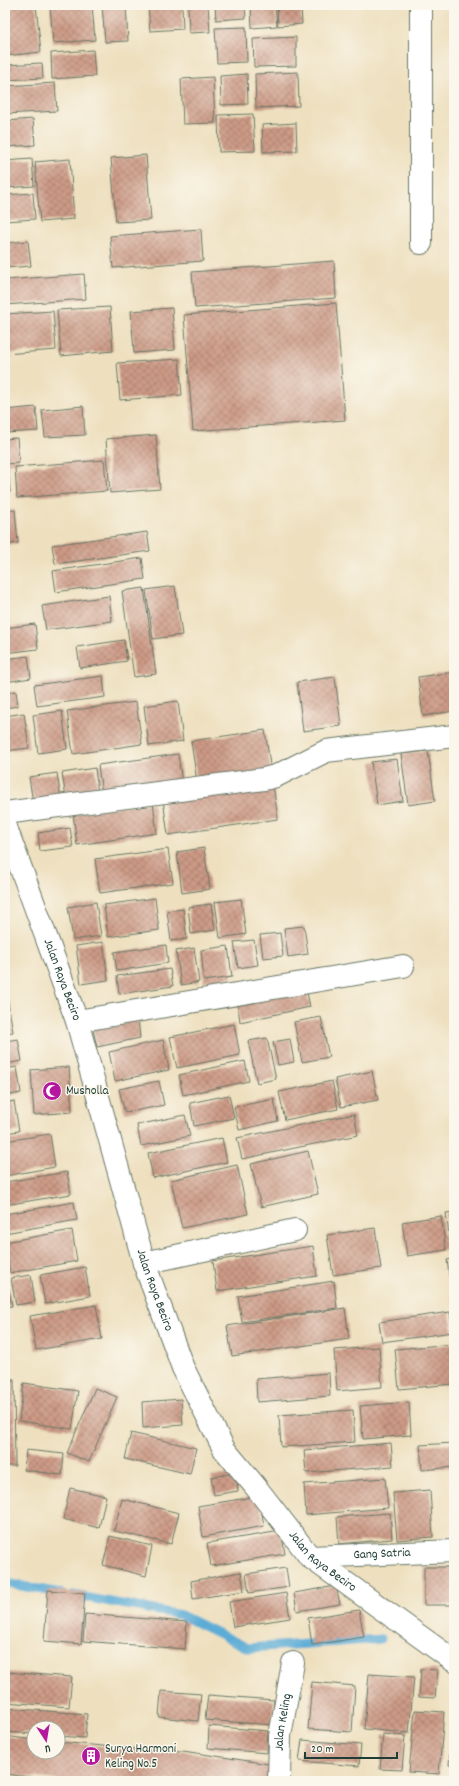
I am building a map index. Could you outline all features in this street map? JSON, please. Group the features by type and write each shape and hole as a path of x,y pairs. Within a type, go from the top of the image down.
{"street":[{"path":"421,5 421,243"},
{"path":"5,813 264,779 276,776 329,750 454,736"},
{"name":"Jalan Raya Beciro","path":"5,825 10,852 77,1021 144,1263 184,1368 224,1449 255,1486 310,1557 454,1661"},
{"path":"77,1021 403,966"},
{"path":"144,1263 295,1230"},
{"name":"Gang Satria","path":"310,1557 454,1551"},
{"name":"Jalan Keling","path":"279,1781 280,1736 293,1663"}],"building":[{"path":"5,5 36,5 41,52 5,56"},
{"path":"50,5 92,5 95,40 53,43"},
{"path":"102,5 126,5 128,41 105,42"},
{"path":"148,5 182,5 183,29 150,31"},
{"path":"188,5 208,5 210,32 189,33"},
{"path":"215,5 245,5 246,18 216,20"},
{"path":"251,5 275,5 277,26 252,28"},
{"path":"277,5 301,5 302,24 278,26"},
{"path":"246,27 247,62 217,63 215,28"},
{"path":"296,37 296,66 254,67 253,39"},
{"path":"93,50 95,76 52,79 51,53"},
{"path":"42,63 43,78 5,80 5,65"},
{"path":"298,72 299,106 256,108 255,74"},
{"path":"247,74 248,104 221,105 220,76"},
{"path":"213,77 215,123 183,124 181,79"},
{"path":"55,83 57,111 5,114 5,86"},
{"path":"253,114 255,151 219,152 218,115"},
{"path":"33,119 35,145 5,147 5,121"},
{"path":"296,123 297,151 263,152 262,125"},
{"path":"146,155 151,220 116,222 111,158"},
{"path":"32,159 34,186 5,188 5,161"},
{"path":"70,159 74,219 40,222 35,162"},
{"path":"33,193 35,219 5,221 5,195"},
{"path":"201,229 203,261 113,268 110,236"},
{"path":"28,241 31,266 5,268 5,243"},
{"path":"334,261 336,298 195,308 192,272"},
{"path":"84,274 86,299 5,305 5,280"},
{"path":"336,303 345,420 193,431 184,315"},
{"path":"110,307 113,351 61,356 57,310"},
{"path":"172,308 175,350 134,353 131,311"},
{"path":"53,311 56,350 5,354 5,314"},
{"path":"179,359 182,395 120,400 117,363"},
{"path":"83,406 85,435 45,437 42,410"},
{"path":"36,407 38,431 5,433 5,410"},
{"path":"156,435 160,489 110,493 106,439"},
{"path":"17,438 19,463 5,464 5,439"},
{"path":"104,460 107,491 17,498 15,467"},
{"path":"5,471 8,471 10,492 5,492"},
{"path":"15,510 18,543 5,545 5,511"},
{"path":"147,532 150,551 55,564 52,545"},
{"path":"142,558 145,579 56,592 53,571"},
{"path":"175,586 182,635 153,639 146,590"},
{"path":"144,588 156,674 134,677 122,591"},
{"path":"109,596 112,621 46,630 42,606"},
{"path":"35,624 38,649 5,653 5,628"},
{"path":"124,640 127,661 80,668 77,647"},
{"path":"28,656 31,678 5,682 5,659"},
{"path":"454,672 454,711 423,716 418,677"},
{"path":"103,676 105,697 37,706 34,685"},
{"path":"335,677 341,726 303,731 297,682"},
{"path":"16,691 18,706 5,708 5,693"},
{"path":"178,701 183,741 149,746 144,706"},
{"path":"136,702 142,744 73,754 67,711"},
{"path":"62,711 67,749 38,753 33,715"},
{"path":"24,713 29,748 5,751 5,716"},
{"path":"265,730 271,771 197,782 191,741"},
{"path":"428,751 435,801 408,805 401,754"},
{"path":"178,754 182,783 102,794 98,765"},
{"path":"397,759 403,801 377,805 371,762"},
{"path":"95,768 98,793 66,798 62,773"},
{"path":"57,773 61,799 33,803 29,777"},
{"path":"273,785 278,819 168,835 163,800"},
{"path":"153,802 157,833 77,845 73,813"},
{"path":"70,828 73,847 40,851 38,833"},
{"path":"204,848 210,889 182,893 177,852"},
{"path":"168,849 173,883 100,893 95,859"},
{"path":"155,898 159,930 108,937 104,905"},
{"path":"241,899 246,934 220,938 215,902"},
{"path":"96,902 101,936 73,940 68,907"},
{"path":"211,904 215,930 191,934 188,907"},
{"path":"183,909 187,939 171,941 167,911"},
{"path":"304,926 308,954 288,957 284,928"},
{"path":"280,933 283,956 263,958 260,935"},
{"path":"254,940 258,965 238,968 234,942"},
{"path":"103,942 108,980 81,984 76,946"},
{"path":"166,945 168,963 117,971 114,952"},
{"path":"228,946 232,977 204,981 201,950"},
{"path":"194,948 199,982 181,985 176,951"},
{"path":"170,969 173,986 119,994 117,976"},
{"path":"306,987 310,1007 240,1022 237,999"},
{"path":"7,996 13,1032 5,1033 5,997"},
{"path":"321,1017 329,1057 302,1062 294,1022"},
{"path":"138,1018 140,1038 97,1047 91,1021"},
{"path":"234,1024 240,1055 177,1068 170,1037"},
{"path":"267,1038 276,1079 257,1083 248,1041"},
{"path":"18,1039 22,1061 5,1064 5,1041"},
{"path":"290,1039 294,1062 278,1065 273,1042"},
{"path":"163,1040 169,1070 115,1081 109,1052"},
{"path":"245,1061 249,1081 183,1095 179,1075"},
{"path":"17,1067 21,1093 5,1096 5,1069"},
{"name":"Musholla","path":"69,1067 72,1112 34,1115 31,1070"},
{"path":"372,1071 378,1100 341,1107 335,1079"},
{"path":"159,1081 164,1105 125,1113 119,1089"},
{"path":"332,1081 338,1109 285,1120 279,1092"},
{"path":"229,1095 234,1118 194,1126 190,1103"},
{"path":"274,1099 278,1121 239,1130 234,1107"},
{"path":"14,1101 19,1131 5,1133 5,1103"},
{"path":"354,1114 358,1135 242,1159 237,1138"},
{"path":"185,1115 190,1136 141,1146 137,1125"},
{"path":"50,1134 55,1167 5,1176 5,1141"},
{"path":"222,1138 227,1162 153,1178 148,1153"},
{"path":"308,1151 318,1194 261,1207 251,1164"},
{"path":"237,1165 248,1214 182,1228 171,1180"},
{"path":"67,1172 71,1194 5,1205 5,1182"},
{"path":"74,1202 77,1220 5,1233 5,1214"},
{"path":"454,1212 454,1249 451,1249 446,1213"},
{"path":"441,1216 446,1250 407,1256 402,1222"},
{"path":"375,1228 381,1268 333,1275 327,1235"},
{"path":"72,1230 77,1261 10,1273 5,1242"},
{"path":"313,1246 317,1276 217,1291 213,1261"},
{"path":"454,1259 454,1303 453,1303 447,1260"},
{"path":"85,1267 90,1296 45,1304 40,1275"},
{"path":"31,1275 35,1302 16,1305 11,1278"},
{"path":"5,1281 7,1281 12,1306 5,1307"},
{"path":"334,1281 337,1308 242,1322 238,1296"},
{"path":"96,1305 102,1339 36,1350 30,1316"},
{"path":"345,1308 349,1339 232,1356 227,1326"},
{"path":"450,1312 453,1332 382,1342 379,1322"},
{"path":"454,1344 454,1384 399,1389 395,1349"},
{"path":"379,1347 382,1387 337,1391 334,1350"},
{"path":"329,1373 330,1396 257,1402 256,1379"},
{"path":"5,1379 14,1379 15,1466 5,1466"},
{"path":"24,1383 78,1391 72,1429 19,1421"},
{"path":"95,1388 117,1397 89,1462 67,1453"},
{"path":"181,1399 183,1425 143,1428 142,1402"},
{"path":"409,1402 411,1435 363,1439 360,1406"},
{"path":"353,1410 355,1442 281,1447 279,1415"},
{"path":"131,1433 196,1448 190,1474 125,1459"},
{"path":"391,1443 393,1466 306,1473 304,1450"},
{"path":"454,1443 454,1467 422,1470 420,1445"},
{"path":"26,1450 64,1454 62,1475 24,1470"},
{"path":"236,1473 238,1491 214,1495 211,1477"},
{"path":"385,1478 388,1508 306,1515 304,1484"},
{"path":"70,1488 106,1496 99,1528 63,1519"},
{"path":"430,1490 433,1537 397,1540 393,1493"},
{"path":"259,1496 264,1526 203,1537 198,1506"},
{"path":"122,1499 179,1513 171,1544 114,1531"},
{"path":"390,1513 392,1539 339,1544 337,1517"},
{"path":"281,1531 285,1554 211,1566 207,1543"},
{"path":"110,1536 152,1546 146,1576 103,1565"},
{"path":"424,1567 454,1567 454,1605 424,1605"},
{"path":"286,1568 289,1587 249,1593 246,1574"},
{"path":"241,1572 244,1591 193,1599 191,1581"},
{"path":"336,1586 340,1604 297,1611 294,1593"},
{"path":"48,1590 85,1593 81,1644 44,1641"},
{"path":"286,1593 290,1618 233,1627 229,1602"},
{"path":"359,1610 364,1637 312,1645 308,1618"},
{"path":"85,1614 187,1622 185,1649 83,1641"},
{"path":"421,1669 438,1670 435,1698 419,1697"},
{"path":"5,1672 72,1677 69,1707 5,1702"},
{"path":"369,1674 414,1677 409,1733 364,1729"},
{"path":"312,1682 355,1686 352,1732 308,1729"},
{"path":"161,1691 201,1694 198,1721 159,1717"},
{"path":"208,1695 274,1700 272,1725 205,1720"},
{"path":"5,1708 87,1714 85,1738 66,1737 66,1720 26,1720 26,1733 5,1732"},
{"path":"415,1710 444,1712 439,1774 409,1772"},
{"path":"454,1715 454,1766 449,1765"},
{"path":"209,1726 268,1731 267,1753 208,1748"},
{"path":"383,1734 405,1736 402,1770 380,1769"},
{"path":"5,1736 26,1739 26,1760 66,1760 66,1743 148,1750 183,1751 275,1765 272,1781 67,1781 5,1774"},
{"path":"302,1740 361,1745 359,1766 299,1761"}],"waterway":[{"path":"5,1583 60,1593"},
{"path":"73,1595 181,1615 248,1648 381,1639"}],"place":[{"name":"Musholla","path":"52,1091"},
{"name":"Surya Harmoni Keling No.5","path":"91,1756"}]}
